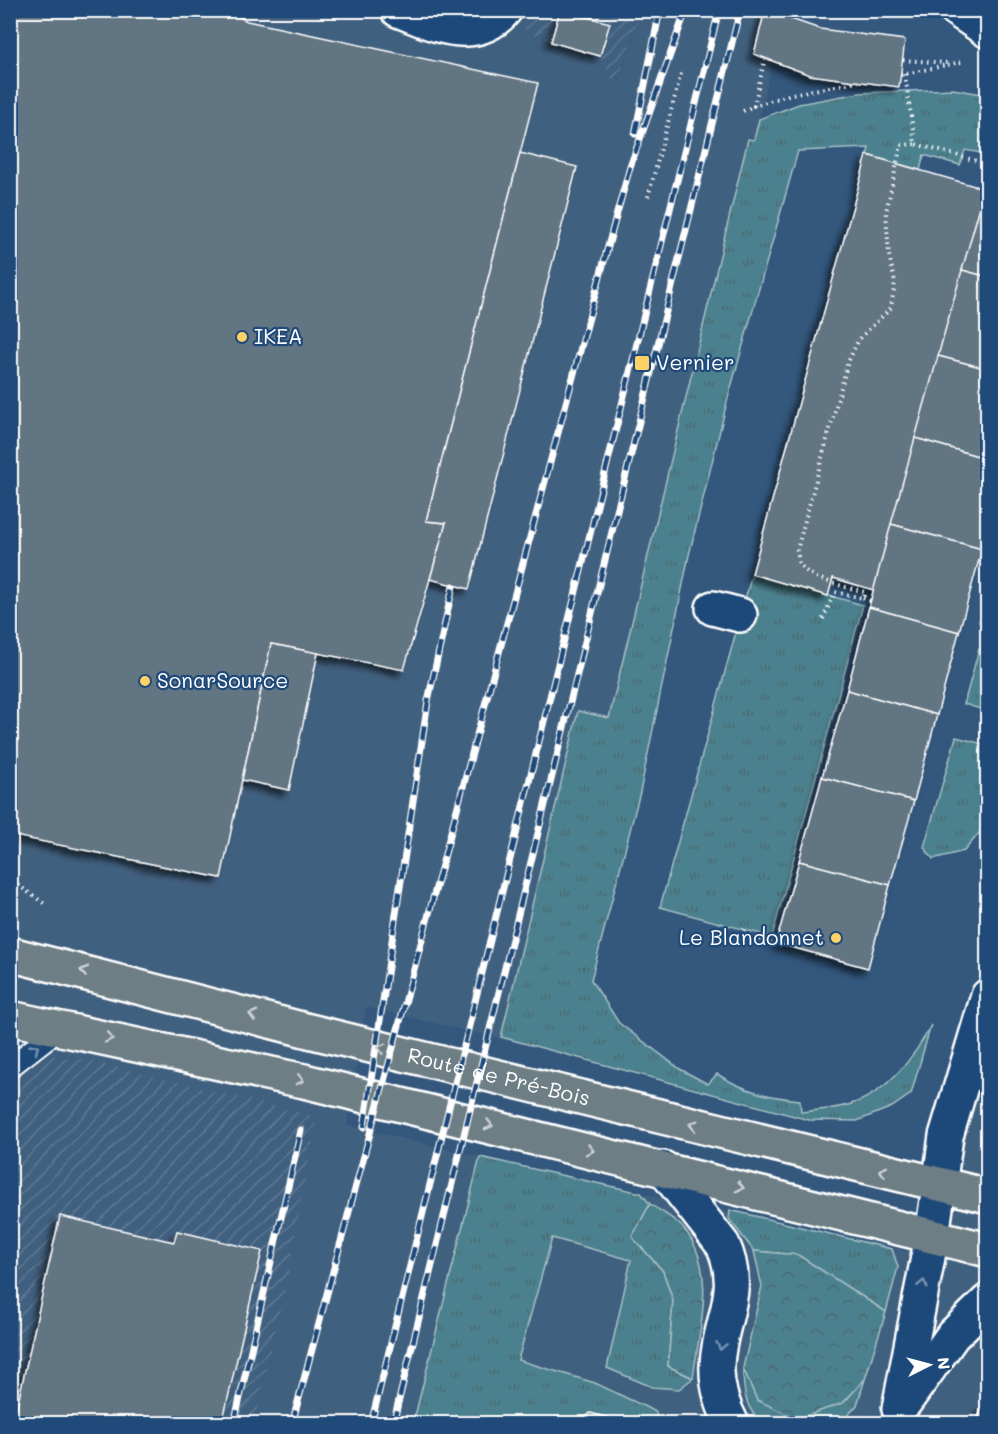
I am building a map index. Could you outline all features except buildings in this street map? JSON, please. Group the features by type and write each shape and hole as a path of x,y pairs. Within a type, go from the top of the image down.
{"main road":[{"name":"Route de Pré-Bois","path":"10,954 309,1030 987,1196"},
{"path":"10,1018 304,1081 987,1250"}],"street":[{"path":"398,10 446,28 468,30 482,27 505,10"},
{"path":"957,10 987,31"},
{"path":"895,1416 932,1236 946,1136 984,1010"},
{"path":"984,1010 987,1057"},
{"path":"663,1168 723,1245 729,1257 733,1289 717,1364 720,1396 732,1424"},
{"path":"895,1416 953,1335 987,1301"}],"lane":[{"path":"10,1067 60,1028"}],"path":[{"path":"754,106 765,58"},
{"path":"903,60 964,62 903,74 915,144"},
{"path":"648,197 682,70"},
{"path":"743,111 791,94 858,82"},
{"path":"863,598 865,591 831,583 809,573 800,565 797,550 848,362 859,339 891,308 895,282 889,255 886,212 901,145 915,144 987,164"},
{"path":"823,619 835,592 871,601"},
{"path":"18,885 45,904"},
{"path":"744,929 742,934 772,943"}],"shaded area":[{"path":"10,11 486,11 551,42 600,56 617,86 641,11 784,11 754,140 799,151 728,398 689,555 640,792 573,1056 366,1007 347,1125 514,1165 924,1255 987,1013 987,1423 254,1423 288,1275 79,1058 11,1052"},
{"path":"487,11 641,11 616,87 600,56 551,42"},
{"path":"10,1052 79,1058 317,1117 288,1275 254,1423 11,1423"}],"green space":[{"path":"953,89 987,95 987,154 965,150 960,165 924,155 920,170 867,155 869,148 798,151 728,398 689,555 640,792 591,980 619,1023 680,1069 708,1084 717,1074 737,1085 757,1092 800,1100 801,1112 845,1106 876,1092 899,1072 917,1049 931,1025 911,1094 892,1107 857,1121 809,1120 501,1037 578,711 609,718 748,139 754,140 759,119 799,104 859,93"},
{"path":"752,574 863,605 772,937 660,907"},
{"path":"987,591 987,624 979,622"},
{"path":"979,649 987,652 987,711 964,704"},
{"path":"956,737 987,745 987,824 964,851 933,859 924,847"},
{"path":"480,1157 641,1193 650,1204 632,1237 663,1271 673,1300 668,1366 693,1378 679,1389 652,1387 607,1368 631,1260 552,1238 518,1360 595,1383 656,1412 657,1423 629,1423 591,1413 579,1423 413,1424"},
{"path":"650,1204 681,1225 694,1245 701,1263 704,1301 693,1378 668,1366 673,1300 663,1271 632,1237"},
{"path":"730,1210 892,1249 898,1267 886,1312 798,1255 754,1251 729,1219"},
{"path":"754,1251 798,1255 886,1312 865,1379 843,1403 797,1419 757,1400 743,1368 762,1286"},
{"path":"743,1368 757,1400 843,1403 865,1379 857,1405 841,1423 763,1423 752,1412 746,1398"}],"railway":[{"path":"635,134 660,10"},
{"path":"292,1424 617,213 630,167 686,10"},
{"path":"371,1424 719,10"},
{"path":"393,1424 740,10"},
{"path":"364,1127 428,701 453,586"},
{"path":"234,1424 301,1130"}],"place":[{"name":"IKEA","path":"242,337"},
{"name":"Vernier","path":"642,363"},
{"name":"SonarSource","path":"145,681"},
{"name":"Le Blandonnet","path":"836,938"}]}
